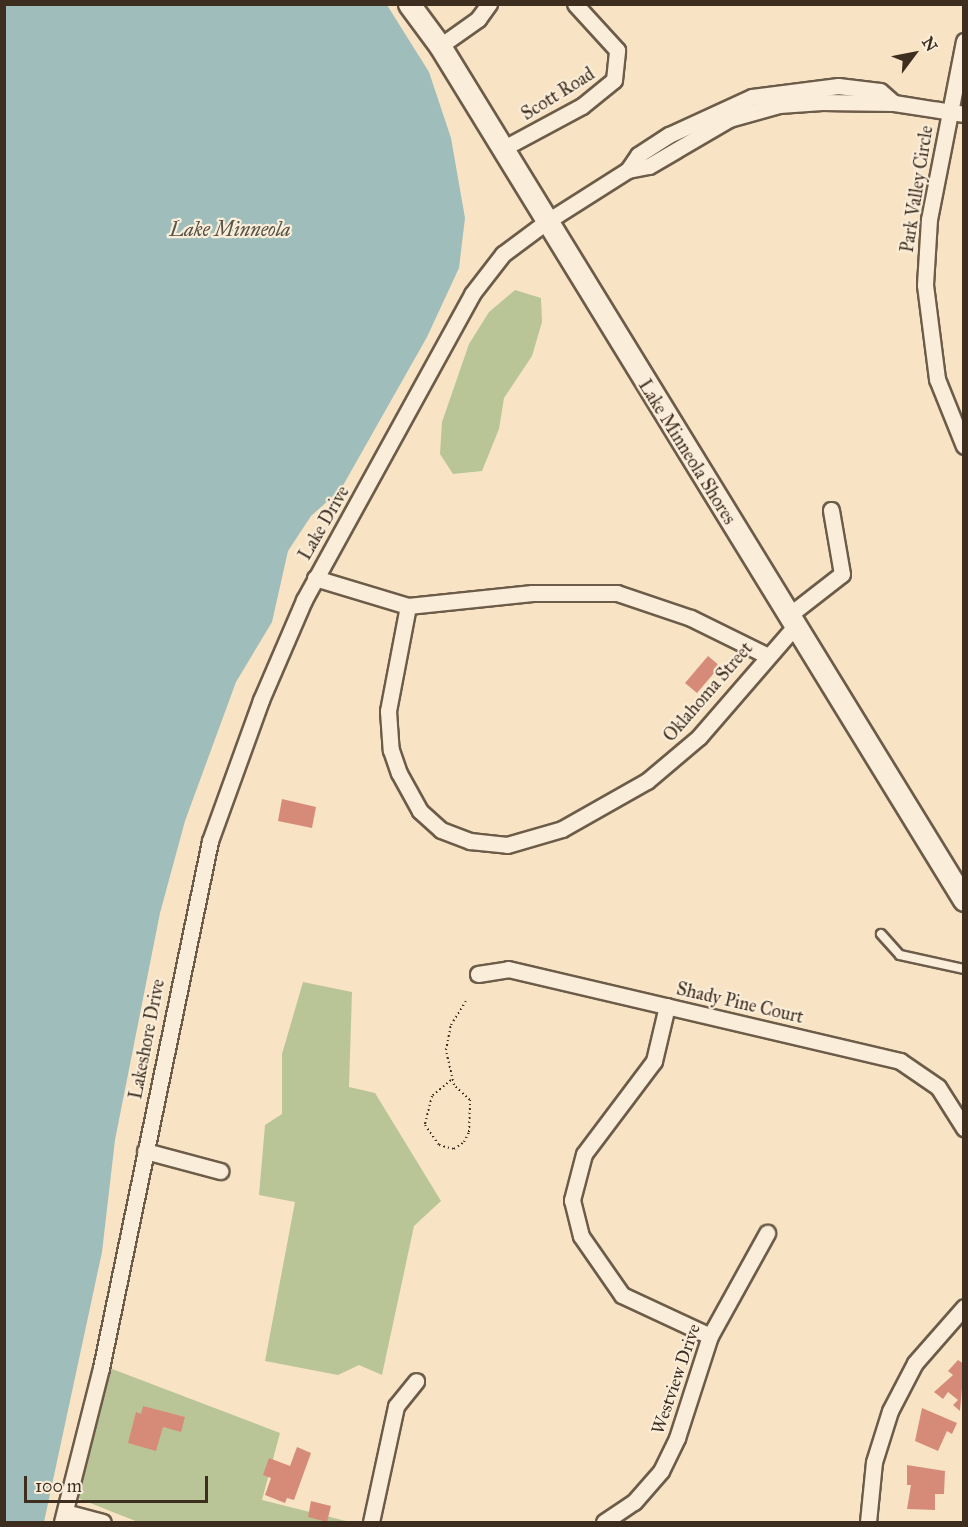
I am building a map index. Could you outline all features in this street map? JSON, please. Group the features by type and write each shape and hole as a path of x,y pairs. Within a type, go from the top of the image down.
{"main road":[{"name":"Lake Minneola Shores","path":"409,4 440,46 963,900"}],"street":[{"path":"440,46 478,19 489,4"},
{"name":"Scott Road","path":"502,149 582,106 615,80 617,50 575,4"},
{"name":"Park Valley Circle","path":"963,41 956,113 929,219 925,285 937,379 963,446"},
{"name":"Lake Drive","path":"766,655 691,618 617,593 532,593 408,606 315,578 472,294 503,254 546,222 628,170 649,166 713,126 764,101 835,94 956,113"},
{"name":"Oklahoma Street","path":"408,606 388,711 391,750 420,811 441,830 470,841 529,842 596,812 647,781 699,737 792,621 842,574 831,510"},
{"name":"Lakeshore Drive","path":"63,1517 100,1368 210,841 261,700 315,578"},
{"name":"Shady Pine Court","path":"478,974 508,969 900,1061 938,1088 963,1128"},
{"path":"667,1006 654,1061 584,1154 572,1200 581,1236 622,1295 710,1336"},
{"path":"145,1151 220,1171"},
{"name":"Westview Drive","path":"604,1522 634,1503 661,1471 677,1438 710,1336 767,1233"},
{"path":"868,1522 874,1462 890,1411 915,1363 963,1307"},
{"path":"371,1522 396,1406 416,1381"},
{"path":"63,1517 103,1522"}],"lane":[{"path":"881,934 900,955 963,969"}],"path":[{"path":"451,1080 432,1096 425,1125 439,1145 454,1149 464,1143 469,1132 470,1101 451,1080 446,1063 448,1037 466,1001"}],"green space":[{"path":"515,290 541,298 542,322 532,356 504,398 499,429 482,471 453,474 440,454 442,422 469,344 489,312"},
{"path":"303,982 352,992 349,1087 375,1093 441,1201 414,1226 382,1375 359,1365 338,1375 265,1361 295,1202 259,1195 265,1125 282,1114 282,1054"},
{"path":"107,1367 280,1433 262,1500 350,1522 138,1522 75,1497"}],"water":[{"name":"Lake Minneola","path":"5,4 387,5 429,72 451,138 465,218 459,268 427,337 341,489 311,516 288,551 272,622 236,682 185,821 160,913 115,1140 102,1252 44,1522 4,1522"}],"building":[{"path":"708,656 720,666 697,693 685,683"},
{"path":"282,799 316,807 312,828 278,821"},
{"path":"958,1360 964,1364 960,1411 953,1405 958,1400 948,1392 943,1399 934,1392 953,1375 948,1371"},
{"path":"143,1406 185,1417 181,1432 163,1427 156,1451 128,1443 136,1412 141,1414"},
{"path":"922,1408 957,1423 952,1434 947,1431 938,1451 915,1441"},
{"path":"297,1447 311,1453 294,1500 287,1498 285,1503 265,1495 271,1478 263,1475 269,1458 290,1466"},
{"path":"907,1465 945,1471 944,1494 935,1494 935,1510 907,1509 911,1485 907,1485"},
{"path":"311,1501 331,1506 327,1522 308,1517"}]}
